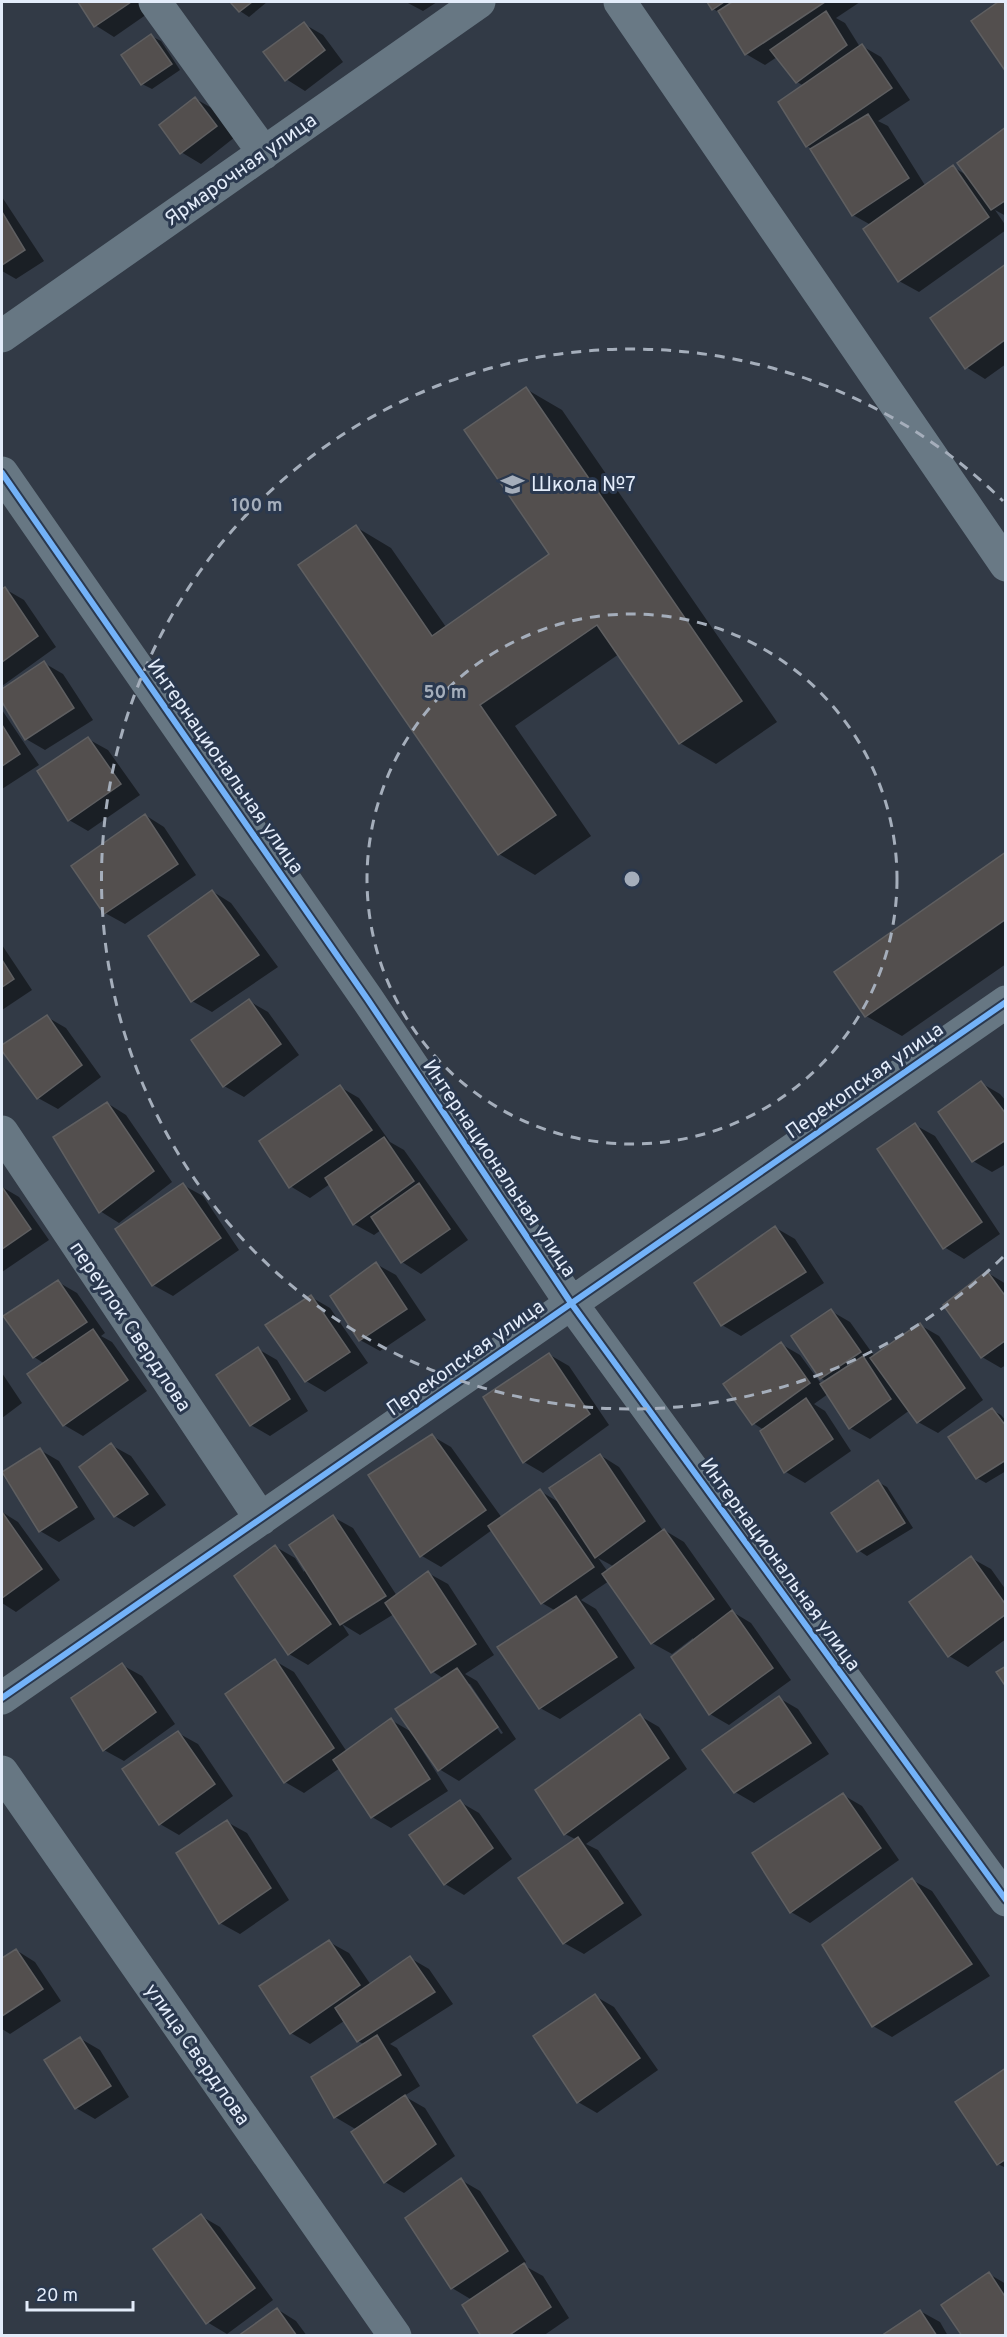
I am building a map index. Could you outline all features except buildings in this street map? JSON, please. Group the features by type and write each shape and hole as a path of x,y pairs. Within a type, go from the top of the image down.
{"main road":[{"path":"620,2 1005,565"}],"street":[{"path":"155,2 264,153"},
{"name":"Ярмарочная улица","path":"2,336 479,2"},
{"name":"Интернациональная улица","path":"2,473 368,1000 571,1303 1005,1900"},
{"name":"Перекопская улица","path":"2,1698 1005,1002"},
{"name":"переулок Свердлова","path":"2,1132 261,1519"},
{"name":"улица Свердлова","path":"2,1772 395,2336"}],"cycle path":[{"path":"2,473 368,1000 571,1303 1006,1900"},
{"path":"2,1698 1006,1002"}],"place":[{"name":"Школа №7","path":"513,484"}]}
